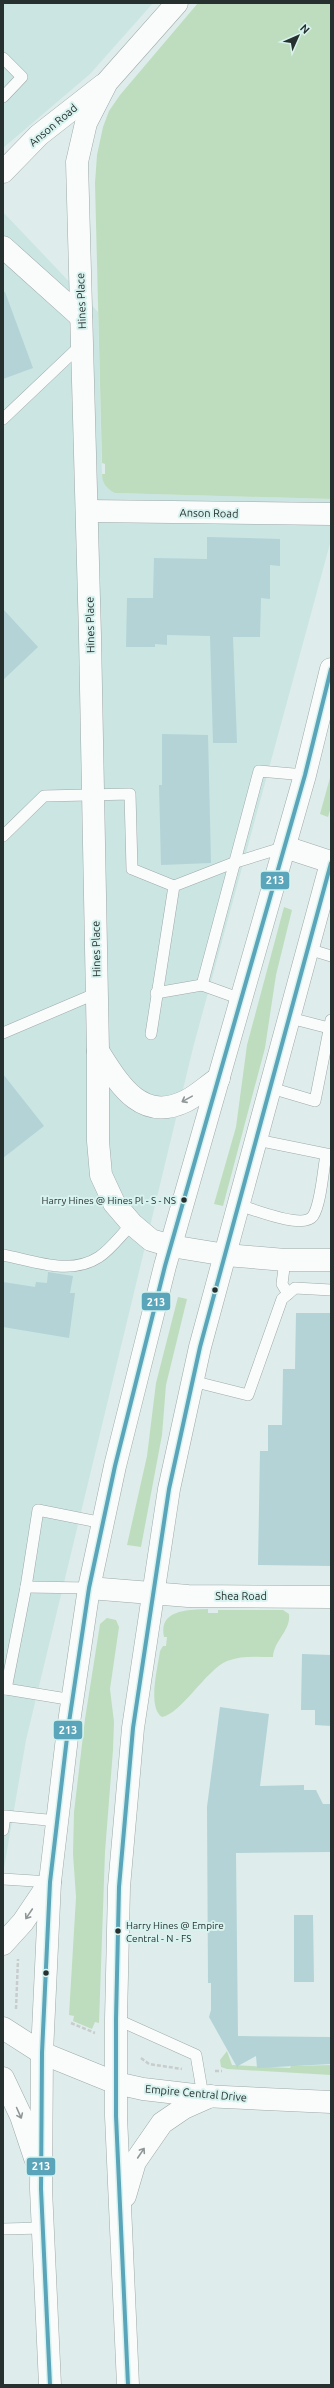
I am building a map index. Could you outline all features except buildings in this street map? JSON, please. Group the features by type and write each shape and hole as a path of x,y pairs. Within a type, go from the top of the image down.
{"main road":[{"name":"Hines Place","path":"177,3 107,82 86,123 77,162 87,511 97,993 98,1141 102,1175 114,1203 132,1224 151,1240 171,1246 226,1255 285,1260 331,1260"},
{"name":"Anson Road","path":"3,172 40,135 107,82"},
{"path":"3,247 81,317"},
{"name":"Anson Road","path":"87,511 331,514"},
{"path":"50,2385 41,2189 42,2053 50,1882 89,1588 103,1523 171,1246 305,775 331,669"},
{"path":"128,2385 120,2217 116,2083 119,1887 124,1816 133,1728 152,1593 169,1489 192,1381 331,862 285,847"},
{"path":"98,1051 118,1083 134,1099 158,1108 170,1107 186,1100 219,1078"},
{"name":"Shea Road","path":"89,1588 188,1596 331,1597"},
{"path":"11,1950 23,1922 50,1882"},
{"name":"Empire Central Drive","path":"3,2028 42,2053 116,2083 152,2091 207,2096 331,2102"},
{"path":"3,2078 34,2150 41,2189"},
{"path":"120,2217 135,2162 158,2128 184,2108 207,2096"}],"lane":[{"path":"3,58 22,77 3,97"},
{"path":"3,419 83,343"},
{"path":"202,985 233,863 259,771 305,775"},
{"path":"3,836 44,796 130,794 132,869 174,886 233,863 285,847"},
{"path":"150,1034 174,886"},
{"path":"308,949 331,956"},
{"path":"156,993 202,985 241,999"},
{"path":"3,1033 97,993"},
{"path":"271,1088 315,1101 330,1024 290,1018"},
{"path":"239,1205 297,1222 309,1220 313,1216 317,1203 328,1155 257,1140"},
{"path":"3,1255 58,1267 82,1266 100,1257 132,1224"},
{"path":"285,1260 282,1284 288,1294"},
{"path":"192,1381 248,1395 282,1299 295,1288 331,1290"},
{"path":"73,1700 5,1689 26,1587 38,1510 103,1523"},
{"path":"26,1587 89,1588"},
{"path":"3,1830 5,1816 58,1821"},
{"path":"3,1879 50,1882"},
{"path":"116,2019 196,2056 207,2096"},
{"path":"3,2229 43,2228"}],"path":[{"path":"11,1950 16,2009"},
{"path":"16,2002 20,2003"},
{"path":"71,2024 95,2033"}],"shaded area":[{"path":"3,3 153,3 90,74 3,148"},
{"path":"3,212 98,312 102,477 115,493 331,499 331,540 193,1048 26,1740 3,1874"}],"green space":[{"path":"198,3 331,3 331,499 115,493 107,488 103,480 102,474 105,474 105,464 102,463 95,183 97,155 103,127 109,111 120,95"},
{"path":"331,774 331,807 328,817 320,814"},
{"path":"284,907 292,910 276,975 265,1048 223,1206 214,1204 236,1127 247,1045"},
{"path":"178,1297 187,1299 166,1385 162,1435 141,1547 127,1545 147,1456 156,1383"},
{"path":"208,1609 208,1613 218,1613 218,1610 283,1610 289,1614 289,1620 285,1631 276,1646 273,1657 244,1657 227,1661 211,1673 177,1708 162,1717 155,1705 154,1696 160,1651 163,1646 166,1646 167,1637 164,1637 163,1628 170,1616 177,1613"},
{"path":"107,1618 116,1620 119,1627 110,1689 114,1722 105,1852 99,2023 95,2022 92,2029 73,2021 74,2016 69,2015 76,1897 73,1854 74,1812 85,1719 100,1624"},
{"path":"227,2051 232,2065 290,2068 291,2066 331,2065 331,2075 227,2069 221,2067 220,2060"}],"transit line":[{"name":"213","path":"50,2385 41,2189 42,2053 50,1882 68,1729 89,1588 115,1466 165,1266 305,775 331,669"},
{"name":"213","path":"128,2385 116,2116 116,2019 119,1887 133,1728 169,1489 200,1347 331,863"}],"place":[{"name":"Harry Hines @ Hines Pl - S - NS","path":"184,1200"},
{"name":"Harry Hines @ Empire Central - N - FS","path":"118,1931"}]}
